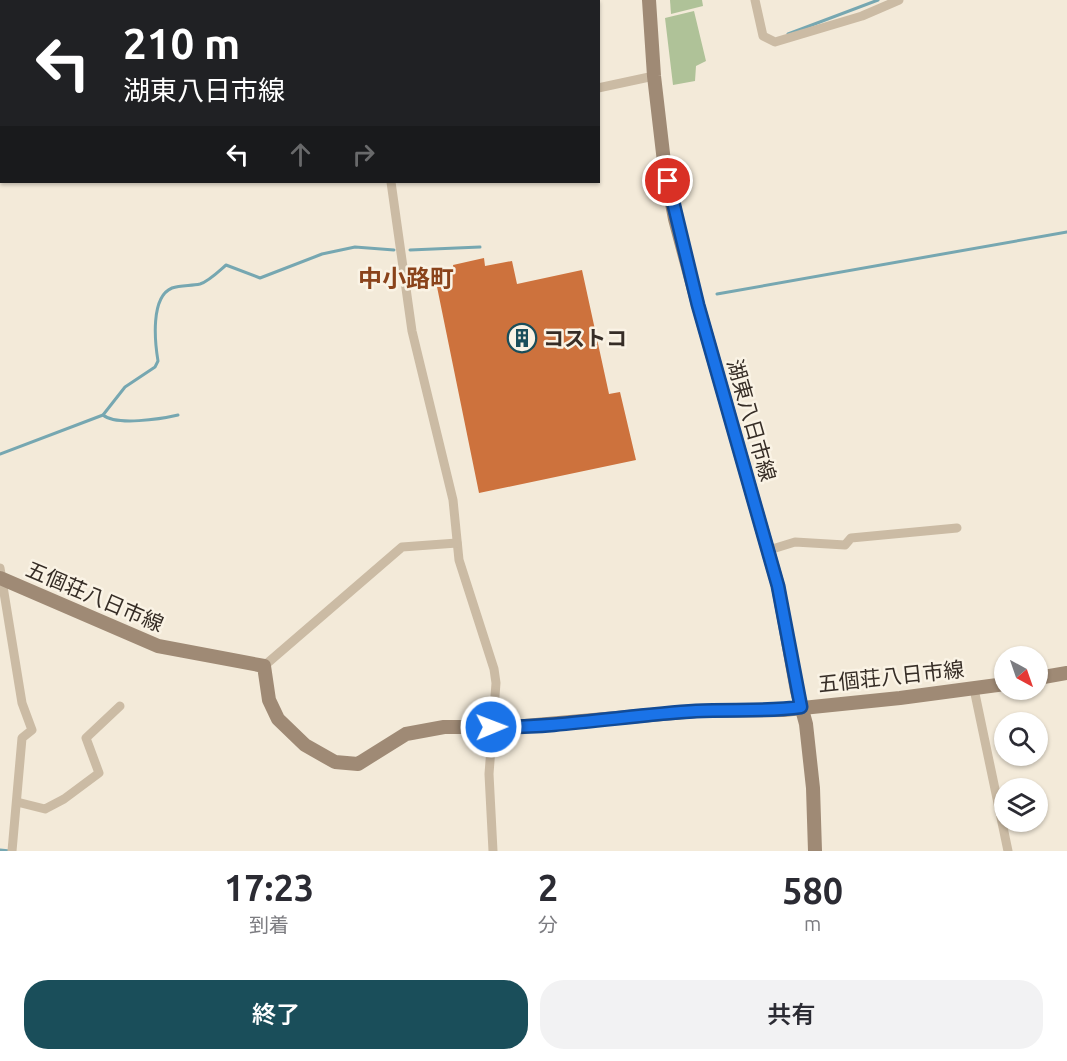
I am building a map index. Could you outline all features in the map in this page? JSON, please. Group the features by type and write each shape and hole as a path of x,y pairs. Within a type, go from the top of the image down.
{"main road":[{"name":"湖東八日市線","path":"649,0 654,76 664,162 675,219 778,586 806,724 812,778 815,851"},
{"name":"五個荘八日市線","path":"1,575 158,646 264,666 269,700 278,719 305,745 334,762 358,764 406,734 444,727 546,725 697,711 783,710 994,686"},
{"path":"1048,676 1067,673"}],"street":[{"path":"755,0 763,36 775,42 862,16 899,0"},
{"path":"600,88 654,76"},
{"path":"391,183 412,331 453,500 457,543 464,578 494,669 496,683 489,774 493,851"},
{"path":"769,550 795,542 845,545 851,538 957,528"},
{"path":"264,666 402,547 457,543"},
{"path":"1,575 22,703 32,730 22,738 12,850"},
{"path":"974,689 1008,851"},
{"path":"17,802 45,808 64,799 99,773 86,738 120,706"}],"green space":[{"path":"670,0 702,0 703,6 671,14"},
{"path":"694,11 706,61 696,66 695,81 673,85 665,18"}],"building":[{"name":"コストコ","path":"484,258 485,266 512,261 517,284 582,270 609,394 620,392 636,460 479,493 435,277 454,273 453,265"}],"waterway":[{"path":"788,34 878,0"},
{"path":"717,294 1067,232"},
{"path":"0,454 103,415 125,387 155,367 158,361 155,332 157,310 165,293 172,288 203,283 226,265 260,278 322,254 355,247 394,250"},
{"path":"410,250 480,247"},
{"path":"103,415 128,421 178,415"},
{"path":"0,850 10,851"}],"place":[{"name":"コストコ","path":"522,338"}],"district":[{"name":"中小路町","path":"406,278"}],"route":[{"path":"491,727 589,722 697,711 783,710 801,707 769,550 698,305 675,219 668,181"}]}
